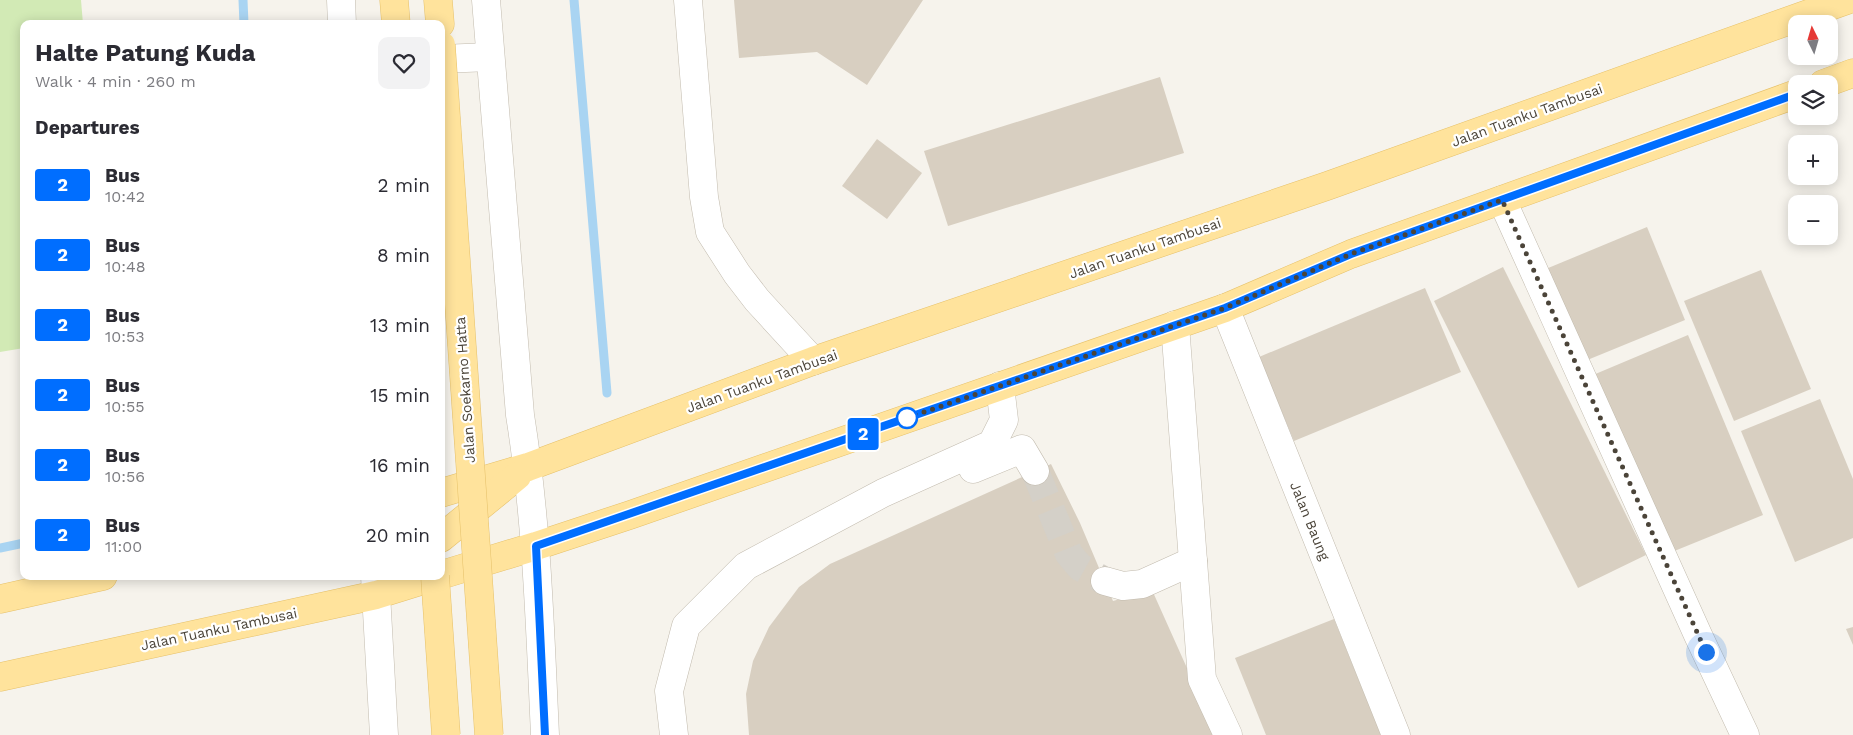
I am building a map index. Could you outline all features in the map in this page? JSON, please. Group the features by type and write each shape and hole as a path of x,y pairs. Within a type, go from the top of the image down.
{"main road":[{"path":"394,0 396,20"},
{"path":"438,0 440,20"},
{"name":"Jalan Tuanku Tambusai","path":"445,492 528,467 813,361 1327,186 1847,0"},
{"path":"1838,78 1853,73"},
{"path":"445,574 536,546 1225,308 1351,254 1788,97"},
{"name":"Jalan Soekarno Hatta","path":"445,102 489,735"},
{"path":"445,532 528,467"},
{"path":"445,533 536,546"},
{"path":"0,599 85,580"},
{"path":"376,586 389,580"},
{"name":"Jalan Tuanku Tambusai","path":"0,677 376,586 412,580"},
{"path":"436,580 446,735"}],"street":[{"path":"341,0 342,20"},
{"path":"486,0 520,415 528,467 536,546 545,735"},
{"path":"688,0 704,197 710,232 742,280 813,361"},
{"path":"445,59 490,57"},
{"path":"1502,200 1745,735"},
{"name":"Jalan Baung","path":"1225,308 1396,735"},
{"path":"1175,325 1202,680 1228,735"},
{"path":"674,735 669,691 686,626 746,566 883,493 992,444 1004,420 1000,386"},
{"path":"883,493 963,473 1022,449 1035,471"},
{"path":"1105,581 1123,586 1142,584 1193,561"},
{"path":"376,586 384,735"}],"green space":[{"path":"0,0 81,0 83,20 20,20 20,349 0,352"}],"building":[{"path":"734,0 923,0 867,85 817,52 739,58"},
{"path":"1160,77 1184,153 948,226 924,151"},
{"path":"877,139 922,173 887,219 842,186"},
{"path":"1647,227 1685,320 1580,363 1541,271"},
{"path":"1503,267 1646,555 1578,588 1434,301"},
{"path":"1761,270 1811,389 1734,421 1684,301"},
{"path":"1425,288 1461,372 1294,441 1259,357"},
{"path":"1688,335 1763,515 1667,554 1593,375"},
{"path":"1820,399 1853,479 1853,538 1795,562 1741,431"},
{"path":"1051,464 1080,523 1113,601 1152,590 1217,735 749,735 746,694 753,661 769,627 799,587 830,564"},
{"path":"1334,619 1381,735 1266,735 1235,658"},
{"path":"1853,627 1853,645 1846,629"}],"waterway":[{"path":"243,0 244,20"},
{"path":"574,0 607,393"},
{"path":"0,548 20,544"}],"tunnel":[{"path":"1035,471 1069,554 1080,567 1105,581"}],"bus line":[{"name":"2","path":"545,735 536,546 1225,308 1351,254 1788,97"}],"route":[{"path":"907,418 1225,308 1351,254 1502,200 1706,652"}]}
